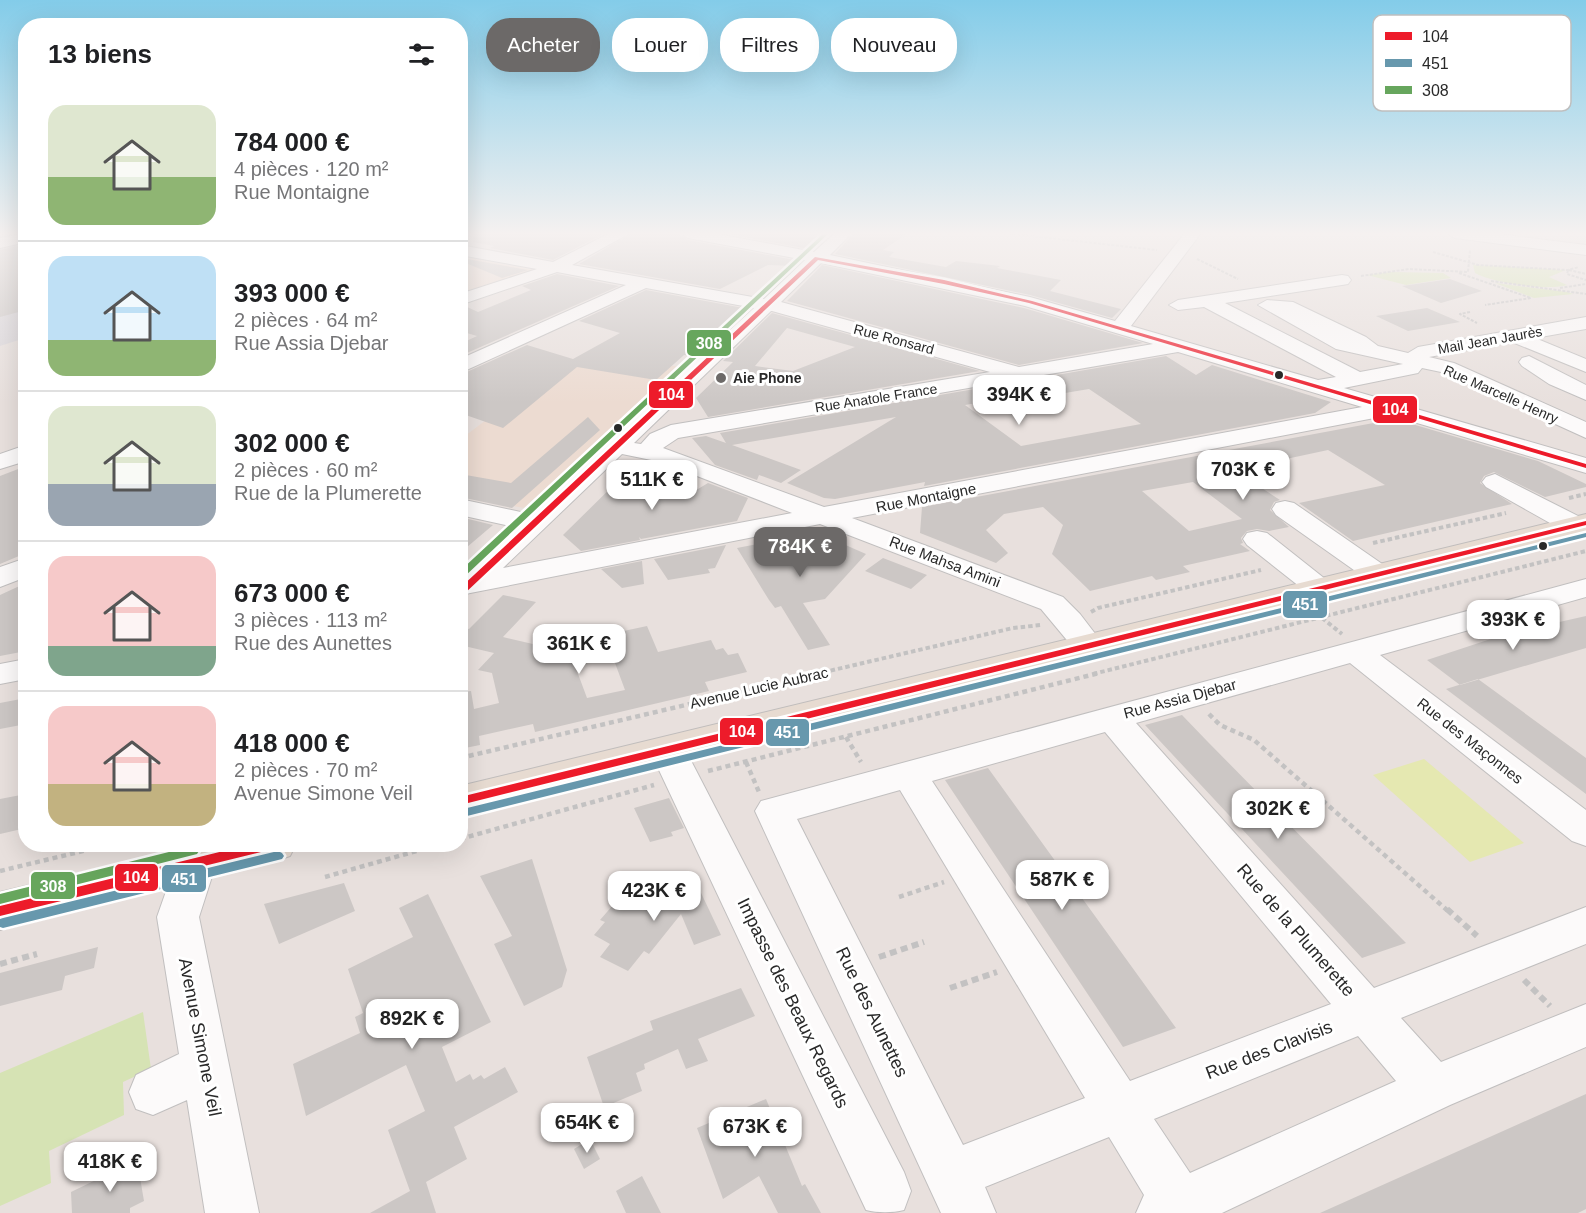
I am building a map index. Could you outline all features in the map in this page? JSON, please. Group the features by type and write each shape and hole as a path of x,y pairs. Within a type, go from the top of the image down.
{"main road":[{"path":"468,800 675,764 1087,644 1378,574 1583,533"},
{"path":"0,911 202,854"}],"street":[{"path":"468,297 490,290"},
{"path":"468,363 630,290"},
{"name":"Rue Ronsard","path":"681,290 766,305 1022,374"},
{"path":"468,584 783,290"},
{"path":"980,290 1131,321 1182,345 1318,386 1362,385"},
{"path":"1131,321 1178,305 1281,290"},
{"path":"1131,321 1148,291 1178,305"},
{"path":"1208,301 1362,385 1392,408 1586,466"},
{"name":"Mail Jean Jaurès","path":"1362,385 1411,369 1418,353 1584,324"},
{"path":"1514,336 1537,356 1556,380 1586,393"},
{"name":"Rue Anatole France","path":"647,452 657,439 671,432 1174,349 1182,345"},
{"name":"Rue Marcelle Henry","path":"1370,349 1414,362 1447,367 1586,432"},
{"path":"1537,356 1586,354"},
{"path":"1537,356 1586,366"},
{"name":"Rue Montaigne","path":"468,587 548,567 829,516 1392,408"},
{"name":"Rue Mahsa Amini","path":"616,447 668,456 1052,603 1069,620 1087,644"},
{"path":"0,462 18,455"},
{"path":"1495,482 1583,533"},
{"path":"468,509 536,523"},
{"path":"1285,509 1378,574"},
{"path":"1257,539 1319,588"},
{"path":"0,578 18,570"},
{"name":"Rue Assia Djebar","path":"774,811 1586,588"},
{"name":"Rue des Maçonnes","path":"1355,651 1586,831"},
{"path":"0,674 18,671"},
{"name":"Rue de la Plumerette","path":"1111,717 1433,1089"},
{"name":"Impasse des Beaux Regards","path":"675,764 885,1191"},
{"path":"909,774 1119,1109 1176,1210 1433,1089 1580,1028"},
{"name":"Rue des Aunettes","path":"774,811 960,1194"},
{"name":"Avenue Simone Veil","path":"202,854 178,917 232,1213"},
{"name":"Rue des Clavisis","path":"960,1194 1119,1109 1586,925"},
{"path":"153,1092 205,1066"}],"path":[{"path":"1261,290 1266,292"},
{"path":"1485,305 1531,298 1509,290"},
{"path":"1559,290 1586,294"},
{"path":"468,836 675,764 1583,533"},
{"name":"Avenue Lucie Aubrac","path":"468,756 1013,628 1045,625"},
{"path":"1191,696 1220,725 1254,740 1580,1028"},
{"path":"0,871 79,852"},
{"path":"325,877 413,852"},
{"path":"900,897 971,873"},
{"path":"849,966 924,942"},
{"path":"0,964 37,954"},
{"path":"950,988 1027,962"}],"shaded area":[{"path":"0,290 18,290 18,340 0,346"},
{"path":"468,290 481,290 468,294"},
{"path":"585,355 682,367 524,508 468,497 468,434 549,372"}],"green space":[{"path":"1512,290 1548,290 1573,294 1534,298"},
{"path":"1424,759 1524,843 1470,862 1373,775"},
{"path":"143,1012 151,1069 123,1082 124,1115 49,1151 51,1183 0,1206 0,1073"}],"building":[{"path":"0,290 18,290 18,312 0,317"},
{"path":"531,290 611,290 468,352 468,340 477,336 468,333 468,307 478,312"},
{"path":"646,290 749,309 698,357 684,355 656,380 577,367 503,428 468,416 468,371 527,345 573,359 620,333 579,321"},
{"path":"798,290 938,290 1024,308 1143,343 1019,365 787,301"},
{"path":"1004,290 1051,290 1050,291 1121,309 1112,318"},
{"path":"1410,290 1482,291 1441,303"},
{"path":"1427,308 1460,322 1408,331 1376,316"},
{"path":"772,313 980,371 708,417 696,398 733,362 723,361","holes":["787,328 855,347 793,371 755,366"]},
{"path":"1166,356 1196,375 1212,365 1331,402 1315,413 924,486 925,482 835,499 824,498 787,483 896,417 732,445 801,470 781,483 759,475 757,480 715,465 692,438 706,436 726,443 720,433","holes":["1089,389 1141,424 1021,446 965,405 1030,394 1035,398"]},
{"path":"588,417 600,430 512,508 468,499 468,475 511,483"},
{"path":"1395,419 1538,461 1586,484 1586,487 1545,497 1494,472 1484,476 1480,483 1512,504 1353,541 1299,503 1385,485 1328,450 1272,462 1274,463 1236,471 1280,500 1274,502 1270,510 1289,527 1269,531 1257,529 1247,531 1241,538 1243,543 1240,544 1250,551 1183,566 1190,572 1156,580 1152,576 1090,591 1052,554 1063,525 1043,507 1004,514 986,530 1008,553 996,563 920,533 922,507","holes":["1193,482 1242,519 1189,531 1142,491"]},
{"path":"642,467 665,471 658,479 693,492 708,483 748,498 737,521 641,539 639,537 640,540 581,551 563,535 623,476 631,478"},
{"path":"18,469 18,556 0,564 0,476"},
{"path":"468,519 493,525 468,546"},
{"path":"799,536 813,555 834,540 866,554 825,599 803,603 830,645 808,650 781,606 775,608 769,600 737,548"},
{"path":"726,545 715,568 708,569 710,573 668,580 654,559"},
{"path":"883,558 927,575 911,589 865,571"},
{"path":"642,561 644,584 622,588 601,569"},
{"path":"18,587 18,653 0,656 0,595"},
{"path":"503,595 536,602 503,637 563,651 560,640 603,631 605,635 647,626 658,652 711,640 716,650 723,648 728,655 738,653 747,672 705,682 709,691 535,732 533,724 479,736 480,745 468,747 468,691 471,691 474,709 499,703 492,673 478,670 494,653 468,647 468,629","holes":["612,655 625,690 587,698 574,663"]},
{"path":"1586,616 1586,648 1460,685 1427,660 1506,634"},
{"path":"1478,679 1586,758 1586,794 1446,689"},
{"path":"18,700 18,726 0,729 0,703"},
{"path":"1182,715 1406,943 1362,958 1145,725"},
{"path":"988,768 1176,1028 1123,1047 945,780"},
{"path":"18,796 18,830 0,834 0,799"},
{"path":"669,798 684,828 671,832 673,836 650,842 634,808"},
{"path":"532,859 567,970 562,987 524,1006 494,944 512,936 480,876"},
{"path":"693,876 721,935 694,945 681,914 649,954 644,951 628,971 600,957 610,944 594,935 605,922 600,920 620,897 629,901 637,892 643,892 678,908 667,884"},
{"path":"344,883 355,911 279,944 264,904"},
{"path":"428,894 491,1022 442,1047 456,1082 470,1074 473,1080 481,1075 484,1079 505,1067 518,1092 454,1127 467,1159 426,1182 436,1213 370,1213 410,1191 388,1130 425,1111 406,1065 306,1116 293,1064 360,1033 355,1017 363,1013 348,969 413,937 399,908"},
{"path":"98,947 94,968 65,976 62,990 0,1006 0,973"},
{"path":"741,988 755,1016 698,1039 708,1061 686,1069 678,1049 644,1064 645,1069 636,1073 642,1091 604,1107 587,1057 653,1030 650,1021"},
{"path":"1586,1094 1586,1209 1578,1213 1320,1213"},
{"path":"766,1099 802,1186 805,1184 821,1213 778,1213 759,1176 723,1199 697,1128"},
{"path":"590,1139 600,1159 584,1169 574,1149"},
{"path":"137,1160 144,1201 130,1208 130,1213 72,1213 71,1192"},
{"path":"642,1176 661,1213 626,1213 616,1191"}],"transit line":[{"name":"308","path":"468,569 766,290"},
{"name":"104","path":"468,585 783,290"},
{"name":"104","path":"977,290 1030,302 1586,466"},
{"name":"104","path":"468,799 1586,523"},
{"name":"451","path":"468,812 1586,535"},
{"name":"308","path":"0,899 189,852"},
{"name":"104","path":"0,911 240,852"},
{"name":"451","path":"3,923 278,856"}],"place":[{"name":"Aie Phone","path":"721,378"}]}
